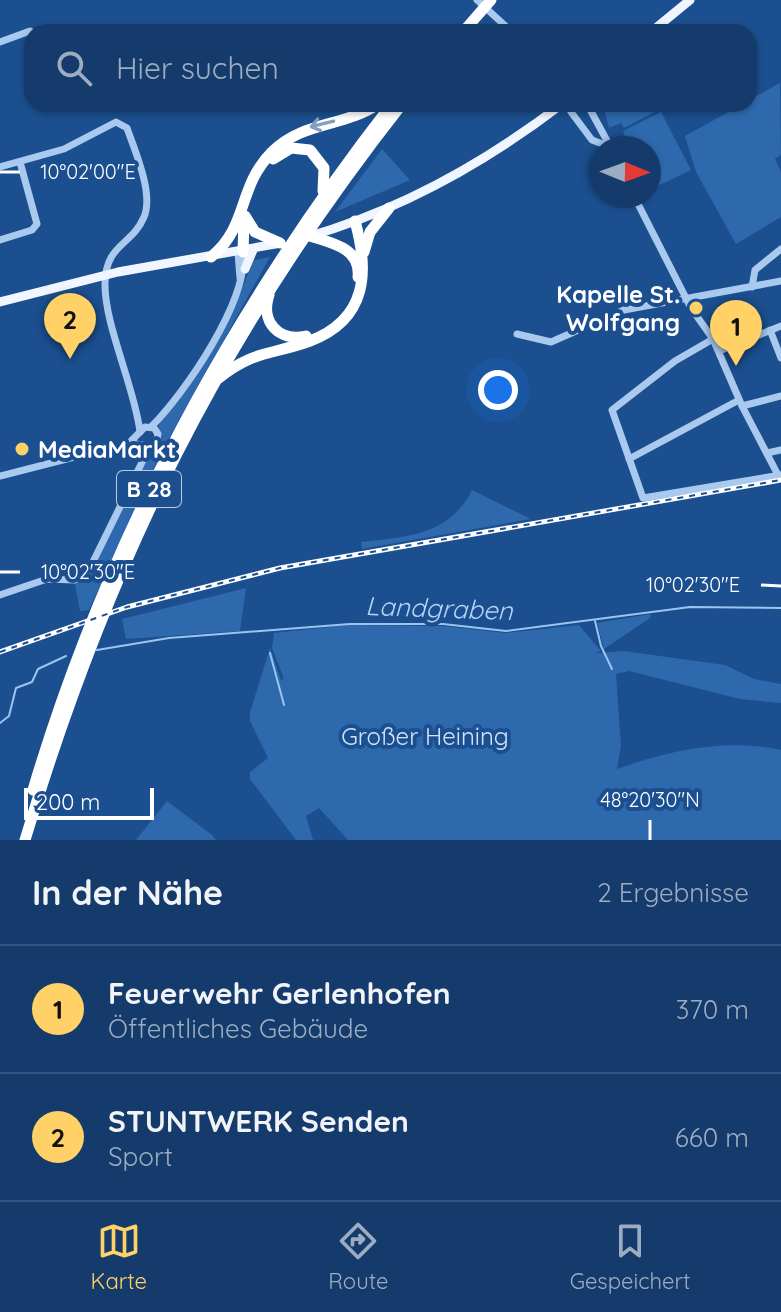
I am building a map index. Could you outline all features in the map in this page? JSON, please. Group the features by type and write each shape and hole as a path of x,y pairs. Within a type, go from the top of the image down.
{"highway":[{"path":"460,24 479,0"},
{"path":"470,24 491,0"},
{"path":"245,251 242,218 253,175 283,141 309,127 363,112"},
{"name":"B 28","path":"17,840 92,628 156,474 201,387 267,275 322,195 386,112"},
{"name":"B 28","path":"102,605 163,477 212,384 317,216 396,112"},
{"path":"211,257 231,238 261,174 277,155 291,148 306,148 320,159 325,172 322,195"},
{"path":"212,384 243,360 308,342 338,323 363,285 364,253 370,232 389,208"},
{"path":"242,218 255,232 275,243"},
{"path":"275,279 266,303 268,320 281,334 297,338 319,330 340,313 354,289 359,267 352,222"},
{"path":"352,222 364,253"},
{"path":"310,236 327,236 350,252 359,267"},
{"name":"B 28","path":"25,840 92,628"}],"main road":[{"path":"661,24 690,0"},
{"path":"327,236 479,162 550,112"},
{"path":"0,302 118,272 245,251 310,236"},
{"path":"245,251 245,269"}],"street":[{"path":"479,0 503,24"},
{"path":"0,42 24,33"},
{"path":"571,112 589,136"},
{"path":"591,112 604,136"},
{"path":"0,167 64,149 116,122 127,128 146,196 146,211 141,223 109,257 105,287 145,434 146,454 88,572 75,580 47,579 0,595"},
{"path":"0,240 35,227 37,217 20,162"},
{"path":"640,208 686,299 713,339 740,403 779,475 643,498 612,414 613,408 675,361 713,339"},
{"path":"752,287 755,270 781,249"},
{"path":"240,283 245,251"},
{"path":"0,476 129,443 145,434 174,403 204,353 245,269"},
{"path":"517,334 551,342 612,313 781,281"},
{"path":"719,351 781,326"},
{"path":"770,330 781,358"},
{"path":"629,459 740,403 781,396"},
{"path":"767,453 781,450"}],"green space":[{"path":"780,83 781,155 775,159 781,172 781,217 736,244 696,172 685,136 728,112 757,112 757,96"},
{"path":"605,112 654,112 624,128 621,123 609,128"},
{"path":"661,112 691,170 661,184 661,136 625,136 623,131"},
{"path":"382,149 410,180 335,212"},
{"path":"270,257 162,451 89,610 80,611 75,585 84,578 163,417 231,314 254,260"},
{"path":"472,490 531,519 362,549 361,542 411,535 439,525 463,505"},
{"path":"246,588 240,631 126,639 122,619"},
{"path":"651,614 650,618 604,649 597,623"},
{"name":"Großer Heining","path":"349,625 443,626 506,633 579,625 601,651 595,653 624,651 725,665 754,679 781,684 781,703 740,699 629,671 616,674 621,745 617,769 657,756 698,748 739,745 781,750 781,840 348,840 319,808 306,816 313,840 296,840 250,779 250,772 268,758 250,721 250,712 270,648 281,680 284,679 272,648 274,633"},
{"path":"167,801 212,835 216,840 136,840"}],"waterway":[{"name":"Landgraben","path":"97,650 169,638 350,624 443,624 506,631 690,607 781,608"},
{"path":"595,621 601,646 612,669"},
{"path":"270,653 284,705"},
{"name":"Landgraben","path":"0,723 9,716 16,688 32,682 38,669 66,656"}],"railway":[{"path":"0,652 127,607 280,568 781,480"}],"place":[{"name":"Kapelle St. Wolfgang","path":"696,308"},
{"name":"STUNTWERK Senden","path":"70,359"},
{"name":"Feuerwehr Gerlenhofen","path":"736,366"},
{"name":"MediaMarkt","path":"22,449"}]}
